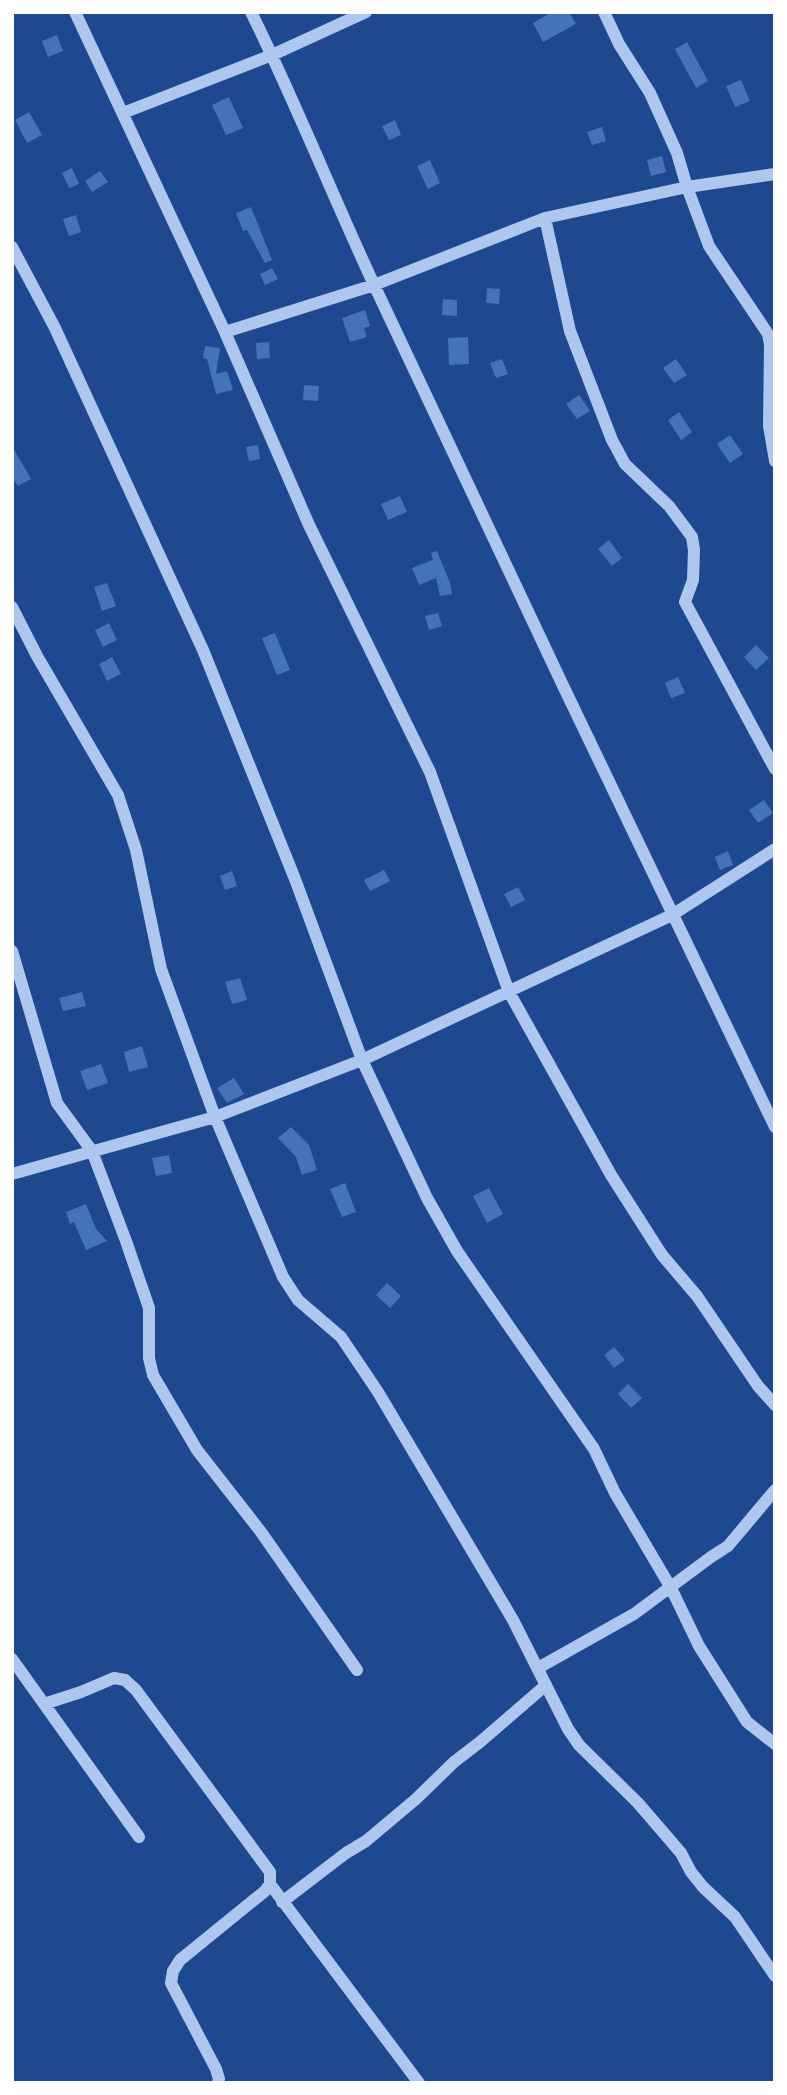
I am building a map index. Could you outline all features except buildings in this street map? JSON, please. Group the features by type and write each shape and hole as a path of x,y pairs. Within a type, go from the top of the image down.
{"street":[{"path":"75,12 225,332 309,525 430,772 509,992 611,1175 662,1255 697,1296 758,1386 775,1405"},
{"path":"251,12 374,285 775,1127"},
{"path":"123,113 272,55 366,12"},
{"path":"604,12 619,44 650,93 677,153 709,246 768,334 769,426 775,461"},
{"path":"225,332 374,285 545,218 687,187 775,174"},
{"path":"545,218 570,331 612,440 625,464 669,506 692,537 695,550 693,580 685,602 775,769"},
{"path":"12,247 55,328 203,650 295,879 362,1060 427,1198 457,1251 594,1449 615,1493 671,1588 699,1646 747,1722 775,1744"},
{"path":"12,607 37,656 118,795 136,850 161,969 215,1117 283,1277 298,1300 341,1338 378,1392 513,1620 568,1729 579,1745 638,1803 681,1853 703,1887 735,1917 775,1976"},
{"path":"12,1174 215,1117 362,1060 672,915 775,849"},
{"path":"12,951 57,1103 92,1151 149,1308 149,1358 153,1375 197,1450 261,1532 357,1670"},
{"path":"538,1668 634,1614 728,1546 775,1490"},
{"path":"12,1659 139,1836"},
{"path":"44,1704 114,1678 125,1680 136,1690 270,1872 270,1884 282,1902 419,2083"},
{"path":"282,1902 366,1841 546,1685"},
{"path":"218,2083 216,2069 171,1983 173,1971 180,1960 265,1891 270,1884"}]}
